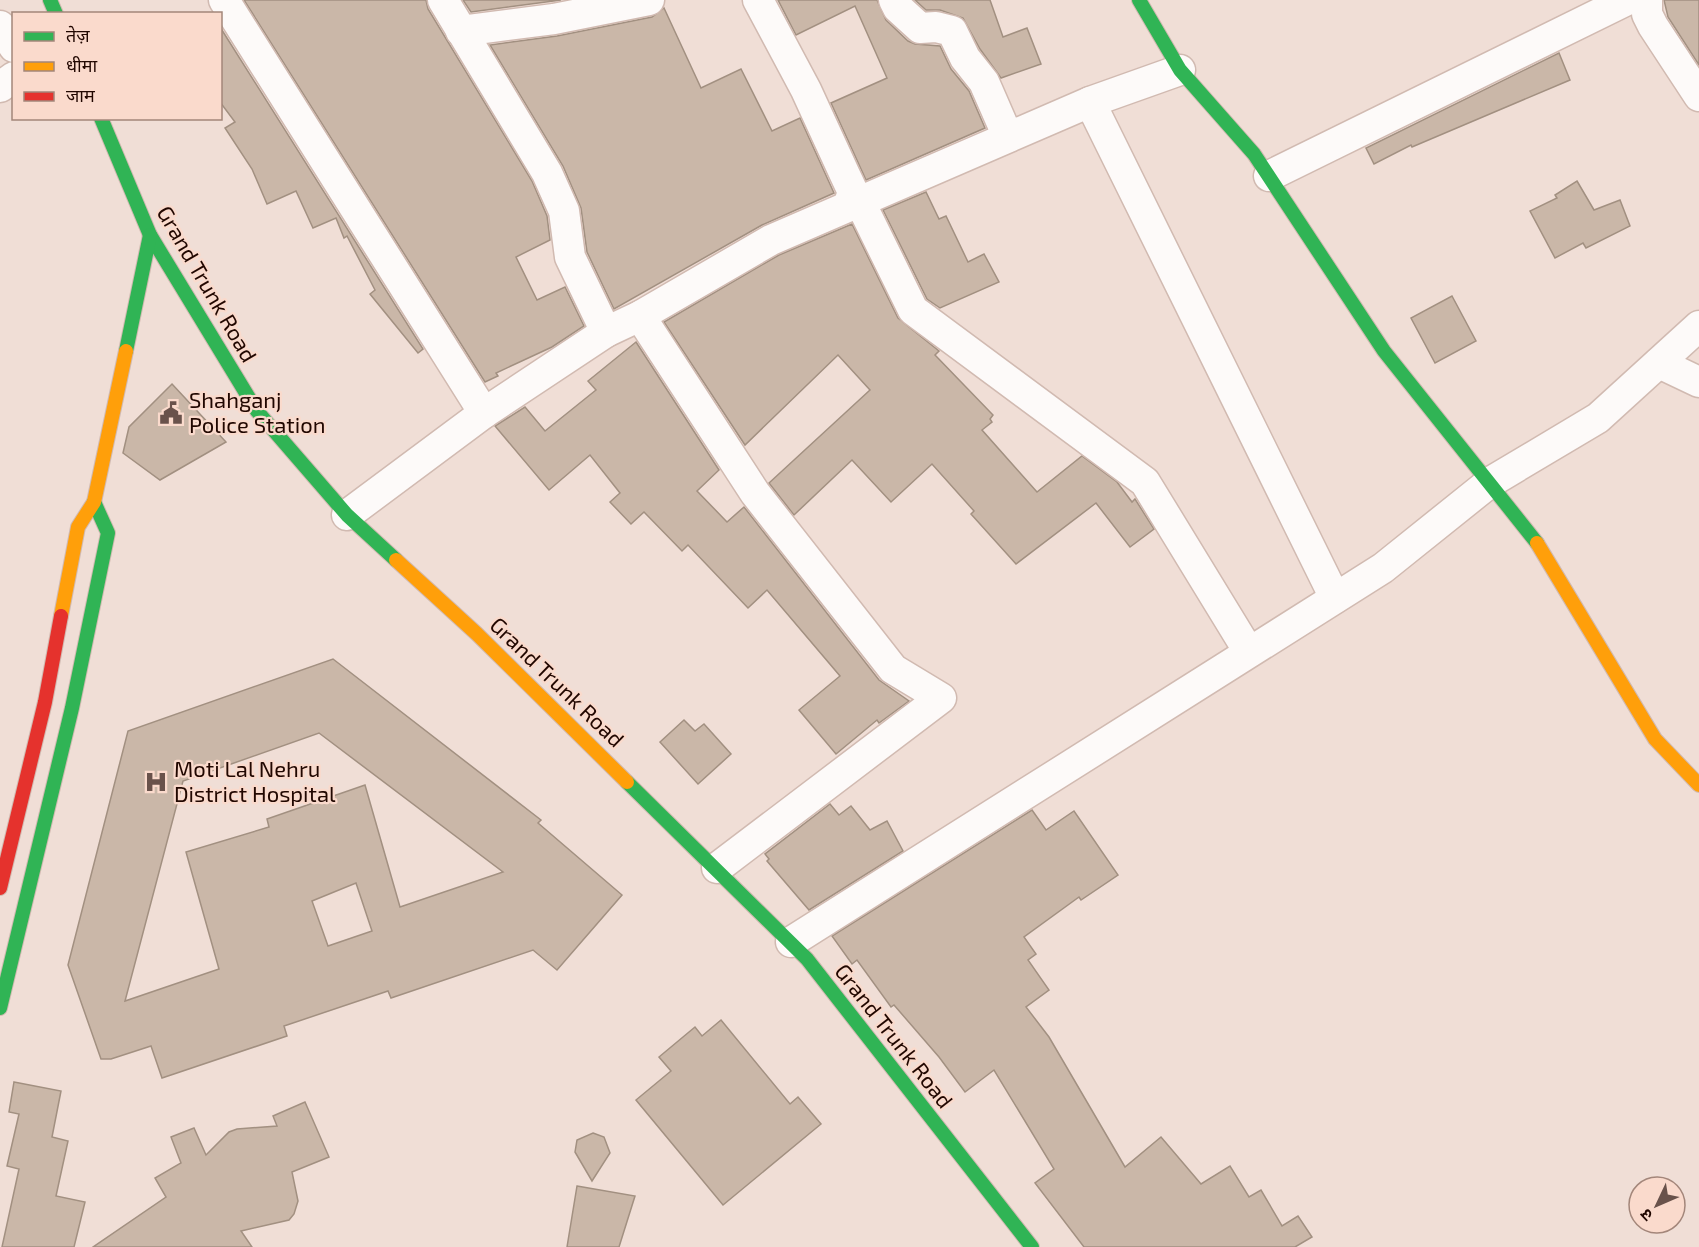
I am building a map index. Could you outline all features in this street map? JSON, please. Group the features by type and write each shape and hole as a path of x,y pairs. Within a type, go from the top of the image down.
{"street":[{"path":"224,0 484,413"},
{"path":"443,0 547,173 564,211 570,257 606,332"},
{"path":"461,31 554,19 649,0"},
{"path":"758,0 806,90 853,192 854,204 913,310 1145,482 1249,652"},
{"path":"894,0 898,8 920,28 936,27 952,31 965,58 984,82 1008,136"},
{"path":"1139,0 1180,70 1254,154 1384,351 1540,547 1655,738 1699,785"},
{"path":"1269,176 1627,0"},
{"path":"1647,0 1647,14 1653,26 1699,96"},
{"path":"0,26 12,44"},
{"path":"347,515 484,413 606,332 640,316 771,240 1008,136 1090,102 1180,70"},
{"path":"1090,102 1335,598"},
{"name":"Grand Trunk Road","path":"101,120 150,235 257,411 347,515 477,634 791,942 814,968 1032,1247"},
{"path":"0,888 45,702 78,527 94,502 150,235"},
{"path":"640,316 755,493 893,669 941,698 717,868"},
{"path":"791,942 1383,568 1489,483 1598,418 1699,326"},
{"path":"1659,363 1699,382"},
{"path":"0,1008 72,708 108,533 94,502"},
{"path":"45,702 72,708"}],"building":[{"path":"244,0 426,0 428,9 532,181 547,216 550,240 516,257 537,300 565,287 584,326 552,347 496,373 498,376 485,382"},
{"path":"463,0 561,0 471,12"},
{"path":"778,0 877,0 886,20 908,41 915,44 940,46 951,69 969,91 985,128 866,180 831,103 887,78 855,6 796,35"},
{"path":"915,0 990,0 1003,37 1027,28 1041,64 1001,78 980,49 963,18 940,10 926,10"},
{"path":"1664,0 1699,0 1699,65 1668,17"},
{"path":"664,8 701,88 741,69 772,131 800,118 834,193 762,225 614,309 587,252 581,208 563,166 490,45 557,36 652,17"},
{"path":"222,30 423,349 418,353 370,294 375,290 347,236 344,238 336,218 313,228 296,191 267,204 252,169 225,128 235,122 222,105"},
{"path":"1559,53 1570,80 1412,147 1411,145 1374,164 1366,148"},
{"path":"1577,181 1594,210 1620,200 1630,226 1586,248 1583,243 1555,258 1530,211 1557,198 1555,195"},
{"path":"926,192 939,219 946,216 968,262 984,254 999,282 940,308 927,299 883,210"},
{"path":"852,224 898,318 939,351 935,355 993,415 990,419 992,422 982,430 1037,492 1082,456 1117,482 1132,502 1135,499 1154,529 1130,547 1096,503 1016,564 971,514 974,511 932,464 891,502 852,460 794,515 769,483 870,390 838,355 745,445 664,322 779,255"},
{"path":"1452,296 1476,341 1435,363 1411,318"},
{"path":"636,342 719,470 697,491 727,522 744,507 879,680 909,701 879,723 877,720 836,754 799,710 840,676 767,590 748,608 688,545 682,551 644,512 631,524 610,502 620,493 590,455 549,490 495,426 525,407 545,431 596,390 588,381"},
{"name":"Shahganj Police Station","path":"172,384 226,442 160,480 123,453 129,427"},
{"path":"333,659 541,820 538,823 622,895 557,970 533,950 391,998 388,991 284,1026 287,1036 162,1078 151,1046 111,1059 101,1059 68,965 128,731","holes":["319,733 503,872 400,907 365,785 267,819 269,827 186,852 219,969 125,1001 183,781","356,883 372,931 328,946 312,901"]},
{"path":"684,720 695,731 704,724 731,754 698,784 660,742"},
{"path":"830,804 839,815 851,806 870,830 887,821 903,851 809,910 767,861 769,859 765,854"},
{"path":"1032,810 1046,830 1074,811 1118,875 1081,900 1079,897 1024,937 1036,954 1028,960 1049,990 1026,1007 1049,1037 1125,1167 1161,1137 1201,1184 1230,1166 1249,1197 1261,1190 1282,1226 1298,1216 1312,1237 1295,1247 1084,1247 1035,1183 1054,1169 994,1070 965,1092 939,1057 894,1005 891,1007 857,960 852,964 832,936"},
{"path":"721,1020 790,1104 798,1097 821,1124 723,1205 636,1100 671,1071 659,1057 695,1027 702,1036"},
{"path":"14,1082 61,1091 52,1137 68,1141 56,1196 85,1202 74,1247 2,1247 19,1169 7,1166 19,1114 9,1112"},
{"path":"305,1102 329,1157 292,1172 298,1201 294,1214 289,1220 241,1231 252,1247 93,1247 166,1197 155,1178 181,1163 171,1137 194,1128 206,1155 229,1132 237,1129 277,1126 273,1116"},
{"path":"593,1133 604,1137 610,1153 592,1181 575,1152 577,1140"},
{"path":"577,1186 635,1196 619,1247 567,1247"}],"traffic: fast":[{"path":"50,0 55,12"},
{"path":"1139,0 1180,70 1254,154 1384,351 1537,543"},
{"path":"102,120 150,235 257,411 347,515 396,560"},
{"path":"126,351 150,235"},
{"path":"0,1008 72,708 108,533 94,502"},
{"path":"627,782 807,959 1032,1247"}],"traffic: slow":[{"path":"61,616 78,527 94,502 126,351"},
{"path":"1537,543 1655,739 1699,785"},
{"path":"396,560 477,634 627,782"}],"traffic: jam":[{"path":"0,888 45,702 61,616"}],"place":[{"name":"Shahganj Police Station","path":"171,413"},
{"name":"Moti Lal Nehru District Hospital","path":"156,782"}]}
